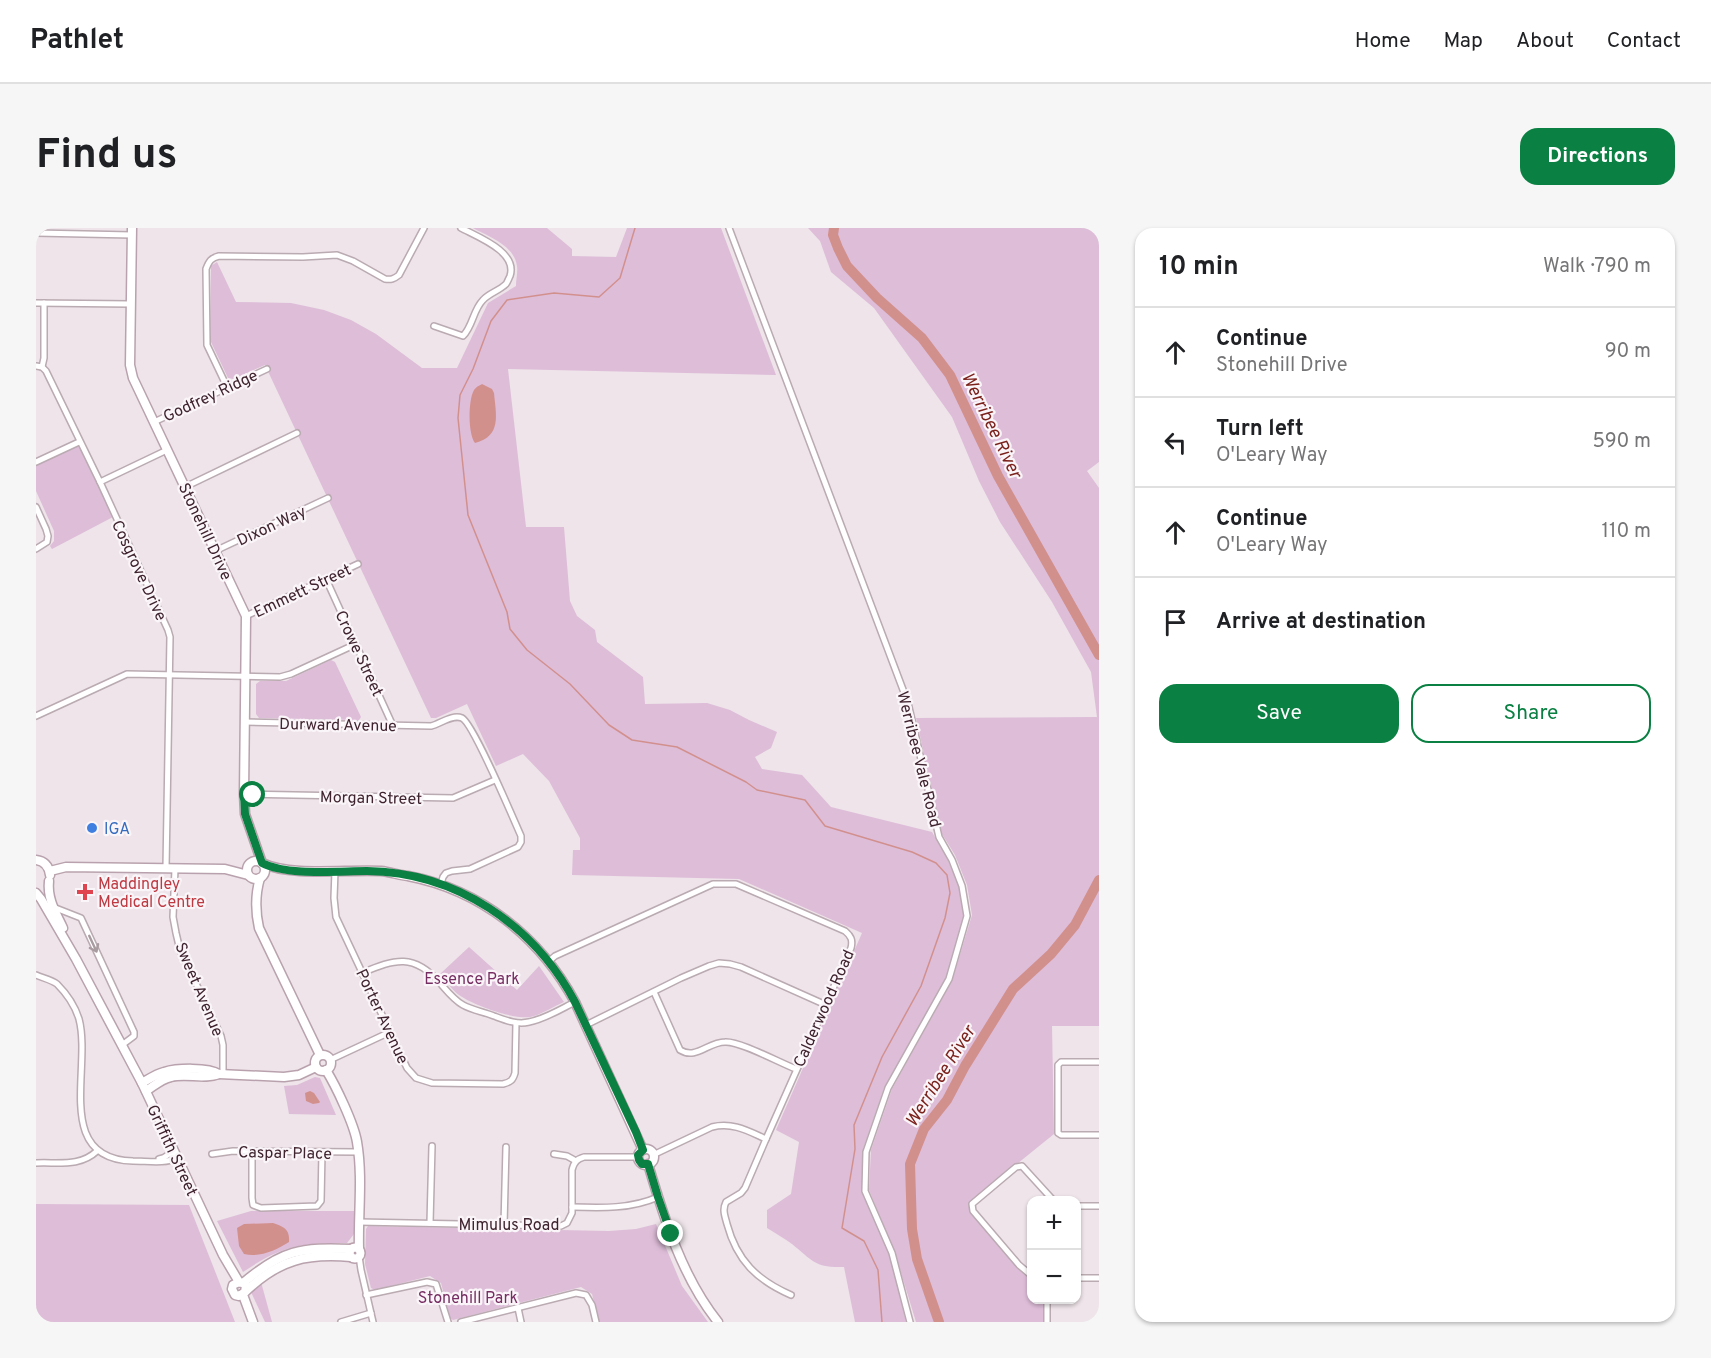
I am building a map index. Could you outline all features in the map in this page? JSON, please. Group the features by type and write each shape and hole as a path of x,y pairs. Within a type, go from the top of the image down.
{"street":[{"path":"227,387 207,345 206,269 212,258 219,256 337,255 389,280 399,275 424,228"},
{"path":"434,326 463,336 468,331 481,301 506,284 511,274 507,256 461,228"},
{"name":"Werribee Vale Road","path":"729,228 908,703 939,837 962,886 967,916 949,980 888,1088 866,1152 866,1191 892,1253 910,1322"},
{"path":"36,233 132,231"},
{"name":"Stonehill Drive","path":"132,231 130,365 133,378 246,616 245,814 262,863"},
{"path":"36,303 130,304"},
{"path":"39,366 44,358 44,303"},
{"name":"Cosgrove Drive","path":"39,366 100,482 170,637 170,868"},
{"name":"Godfrey Ridge","path":"154,422 267,369"},
{"path":"185,487 297,433"},
{"path":"36,462 79,442"},
{"path":"100,482 167,450"},
{"name":"Dixon Way","path":"215,551 328,498"},
{"path":"36,507 48,536 47,542 36,549"},
{"name":"Emmett Street","path":"246,616 358,564"},
{"name":"Crowe Street","path":"326,579 393,726"},
{"path":"36,716 127,674 286,676 356,644"},
{"name":"Durward Avenue","path":"244,722 431,726 450,718 464,718 495,780"},
{"path":"441,885 446,873 452,870 470,869 518,847 521,842 495,780"},
{"name":"Morgan Street","path":"244,794 453,798 495,780"},
{"path":"255,841 247,867 256,900"},
{"path":"36,860 44,862 50,871 66,867 225,869 255,879 269,873 290,870"},
{"path":"225,869 255,860 268,866 290,870 382,872 423,879 483,903 512,923 566,985 586,1025 640,1154 642,1164 652,1161 653,1155"},
{"path":"262,863 265,869 256,900 259,928 320,1055"},
{"name":"Sweet Avenue","path":"170,868 173,917 180,950 224,1045 221,1074"},
{"name":"Griffith Street","path":"50,871 48,890 53,907 76,959"},
{"name":"Porter Avenue","path":"335,871 336,917 407,1068 416,1078 432,1083 503,1084 510,1082 515,1073 516,1023"},
{"path":"36,892 49,881"},
{"name":"Calderwood Road","path":"548,962 555,956 713,884 736,884 850,935 851,948 745,1188 724,1205 731,1239 739,1254 750,1268 767,1283 791,1295"},
{"name":"Griffith Street","path":"36,892 76,959 144,1087 254,1322"},
{"path":"53,907 81,918 134,1032 134,1036 122,1045"},
{"path":"362,973 385,963 395,961 411,963 432,974 462,1005 516,1023 538,1020 575,1002"},
{"path":"586,1025 681,978 719,963 730,964 752,972 826,1005"},
{"path":"36,975 55,983 70,999 79,1019 82,1047 82,1122 87,1138 97,1151 117,1160 163,1162 176,1154"},
{"path":"654,992 680,1050 685,1053 694,1053 718,1042 733,1042 796,1070"},
{"path":"330,1060 390,1032"},
{"path":"316,1067 316,1059 320,1055"},
{"path":"316,1067 319,1070 326,1070 330,1066 330,1060 320,1055"},
{"path":"1099,1062 1061,1062 1058,1065 1058,1133 1061,1135 1099,1135"},
{"path":"144,1087 158,1074 177,1070 213,1070 221,1074 284,1077 299,1075 316,1067"},
{"path":"326,1070 356,1136 360,1183 359,1234 355,1253 373,1322"},
{"path":"653,1155 720,1125 738,1127 766,1139"},
{"path":"430,1223 432,1146"},
{"path":"504,1225 506,1147"},
{"path":"554,1154 567,1156 576,1161 584,1157 640,1154 648,1150 653,1155"},
{"path":"36,1163 80,1162 97,1151"},
{"name":"Caspar Place","path":"212,1154 233,1151 358,1152"},
{"path":"252,1151 253,1205 261,1208 319,1204 321,1201 322,1152"},
{"name":"Mimulus Road","path":"359,1222 561,1226 569,1220 572,1207 573,1170 576,1161"},
{"path":"648,1164 658,1197 690,1279 708,1310 718,1322"},
{"path":"1027,1271 973,1211 972,1204 1020,1166 1049,1196"},
{"path":"572,1207 615,1207 639,1204 658,1197"},
{"path":"1081,1206 1099,1206"},
{"path":"240,1289 266,1264 282,1256 308,1249 326,1248 355,1253"},
{"path":"1081,1278 1099,1278"},
{"path":"366,1295 427,1282 436,1284 448,1322"},
{"path":"461,1322 576,1293 586,1295 592,1305 596,1322"},
{"path":"1047,1304 1047,1322"},
{"path":"518,1308 521,1322"},
{"path":"341,1322 371,1313"}],"green space":[{"path":"473,228 547,228 572,249 572,256 616,257 627,228 721,228 776,375 508,369 526,527 564,527 570,601 577,616 595,630 597,642 643,677 645,704 707,703 730,710 777,732 771,748 755,757 762,769 802,775 831,807 932,832 947,858 959,887 964,915 945,980 884,1088 863,1149 862,1190 890,1255 906,1322 855,1322 844,1267 820,1265 767,1228 767,1210 791,1194 799,1142 776,1130 862,933 739,879 572,875 573,850 580,850 580,838 549,781 523,754 496,766 467,704 436,718 431,718 265,365 233,379 228,378 210,340 211,266 217,262 236,302 291,303 324,310 351,320 376,334 422,368 457,368 488,303 516,286 517,266 511,252 500,242"},
{"path":"808,228 1099,228 1099,462 1087,471 1099,488 1099,1026 1052,1026 1054,1134 970,1202 970,1210 1027,1276 1027,1304 1046,1304 1046,1322 916,1322 895,1253 869,1190 871,1150 892,1089 952,981 972,915 967,885 955,855 942,834 916,718 1097,717 1091,672 1052,602 1000,522 979,481 952,417 874,308 831,272 820,241"},
{"path":"74,446 82,449 113,517 52,549 50,546 54,541 54,531 36,491 36,465"},
{"path":"331,660 335,662 361,717 359,720 259,718 256,714 256,684 260,681 286,681"},
{"name":"Essence Park","path":"469,947 517,990 539,966 564,1002 538,1015 518,1017 485,1008 459,995 440,974"},
{"path":"315,1077 320,1078 336,1115 289,1114 284,1086 297,1085"},
{"path":"36,1204 189,1205 235,1322 36,1322"},
{"path":"251,1211 354,1211 354,1234 347,1243 304,1245 281,1251 243,1272 217,1221"},
{"name":"Stonehill Park","path":"656,1224 682,1286 708,1322 599,1322 592,1294 581,1287 453,1320 450,1318 441,1283 430,1276 375,1290 371,1288 365,1264 368,1226 609,1231 636,1229"},
{"path":"261,1282 272,1322 265,1322 251,1292"}],"shaded area":[{"path":"482,384 492,389 494,393 496,417 490,435 475,443 470,425 470,409 474,390"},
{"path":"310,1091 314,1093 319,1103 313,1104 306,1101 305,1093"},
{"path":"273,1223 286,1229 289,1242 268,1252 256,1255 244,1254 239,1246 237,1228 244,1224"}],"waterway":[{"path":"635,228 620,278 599,297 554,293 507,300 491,321 473,369 460,395 458,418 468,515 507,612 510,629 527,650 570,684 609,725 632,740 677,747 746,782 757,790 805,800 825,826 912,852 936,863 947,875 950,893 945,918 921,986 882,1057 854,1125 855,1149 842,1228 864,1241 878,1270 882,1322"},
{"name":"Werribee River","path":"834,228 833,235 847,266 877,298 922,338 950,375 998,476 1099,655"},
{"name":"Werribee River","path":"939,1322 917,1259 912,1229 910,1164 924,1129 947,1100 965,1066 1013,989 1051,954 1075,925 1099,880"}],"place":[{"name":"IGA","path":"92,828"},
{"name":"Maddingley Medical Centre","path":"85,892"}],"route":[{"path":"253,795 244,794 245,814 262,863 290,870 382,872 423,879 483,903 512,923 542,954 566,985 575,1002 636,1132 643,1150 638,1155 639,1160 644,1165 648,1164 671,1234"}]}
